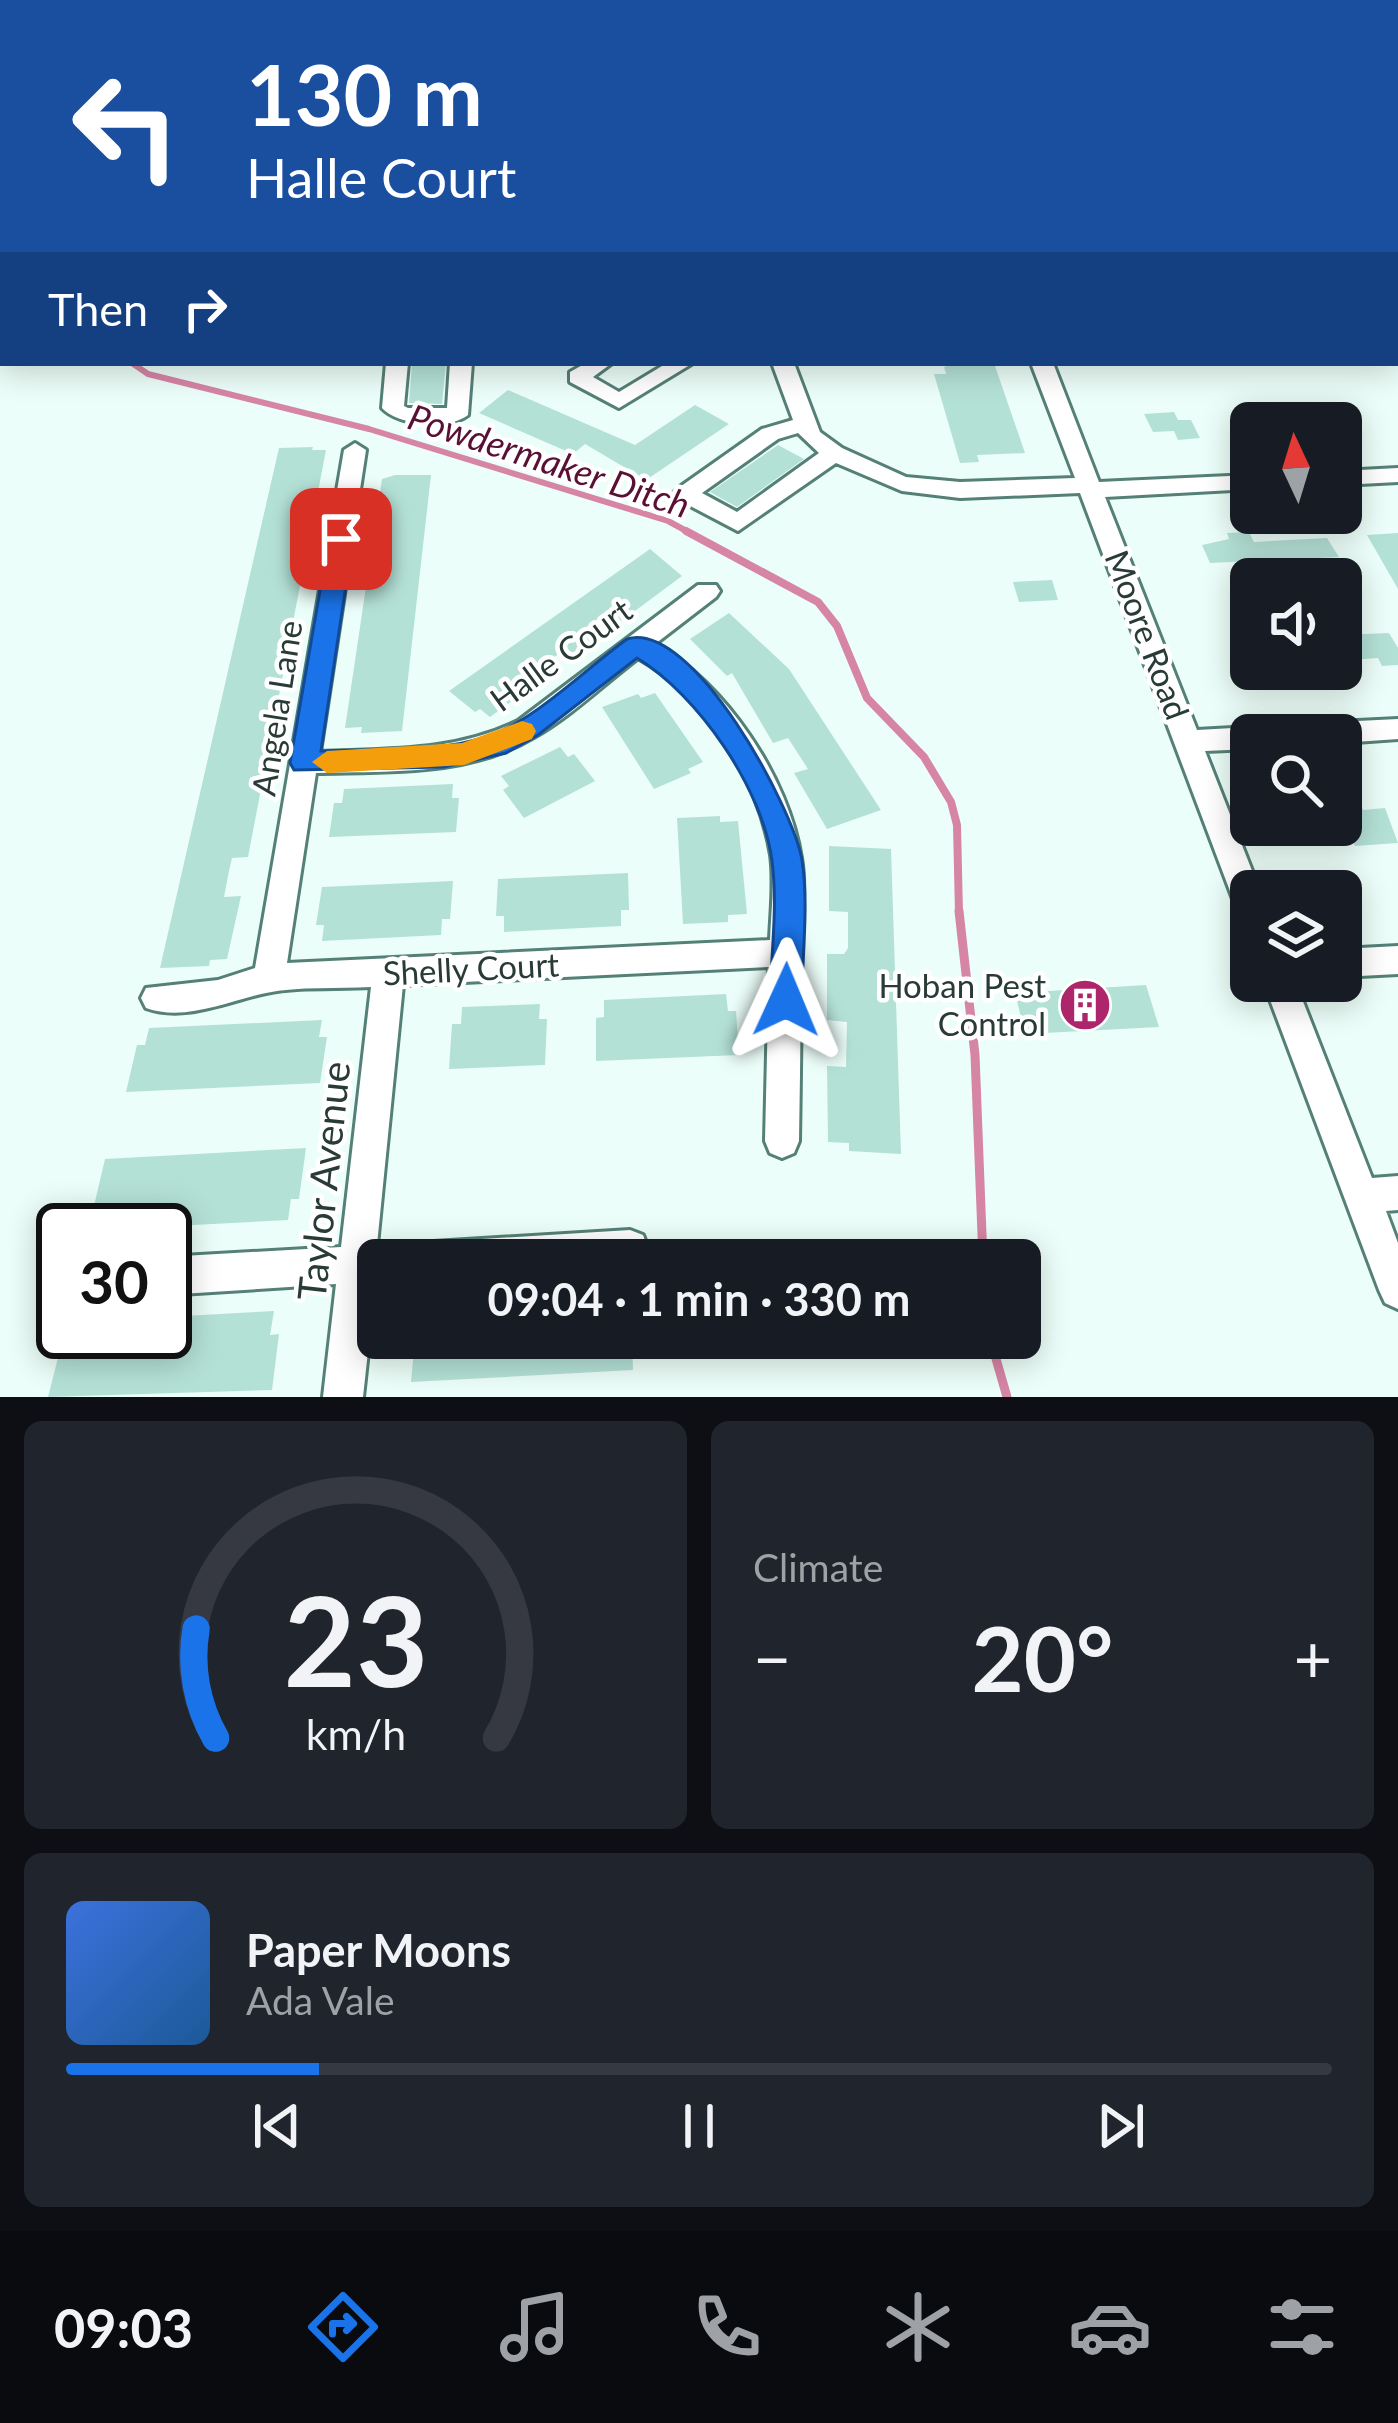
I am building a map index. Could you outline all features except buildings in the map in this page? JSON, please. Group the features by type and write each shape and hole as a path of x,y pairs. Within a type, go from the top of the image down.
{"street":[{"path":"396,366 391,395 393,408 403,416 458,415 461,366"},
{"path":"596,366 578,376 619,401 666,366"},
{"path":"785,366 810,436 834,453 902,484 932,489 1230,483"},
{"name":"Moore Road","path":"1043,366 1237,870"},
{"path":"802,424 770,434 686,494 738,523 834,453"},
{"name":"Angela Lane","path":"269,979 355,450"},
{"path":"1362,477 1398,475"},
{"name":"Halle Court","path":"304,763 444,756 496,745 528,728 707,591"},
{"path":"636,645 674,668 703,694 773,809 788,862 782,1141"},
{"path":"1362,731 1398,729"},
{"path":"1188,741 1230,739"},
{"name":"Shelly Court","path":"157,998 218,994 269,979 788,953"},
{"path":"1362,962 1398,960"},
{"name":"Taylor Avenue","path":"370,1239 388,973"},
{"path":"1287,1002 1398,1290"},
{"path":"1361,1196 1398,1193"},
{"path":"192,1274 357,1265"},
{"name":"Taylor Avenue","path":"343,1397 357,1323"}],"waterway":[{"name":"Powdermaker Ditch","path":"136,366 148,374 369,429 668,521 692,534"},
{"name":"Powdermaker Ditch","path":"686,531 818,602 837,626 867,698 924,757 951,802 957,825 959,914"},
{"name":"Powdermaker Ditch","path":"959,911 975,1055 982,1239"},
{"name":"Powdermaker Ditch","path":"996,1359 1007,1397"}],"slow traffic":[{"path":"327,762 464,754 522,731"}],"place":[{"name":"Hoban Pest Control","path":"1085,1005"}],"route":[{"path":"341,539 304,763 444,756 496,745 528,728 636,645 693,682 712,705 773,809 788,862 786,1000"}]}
